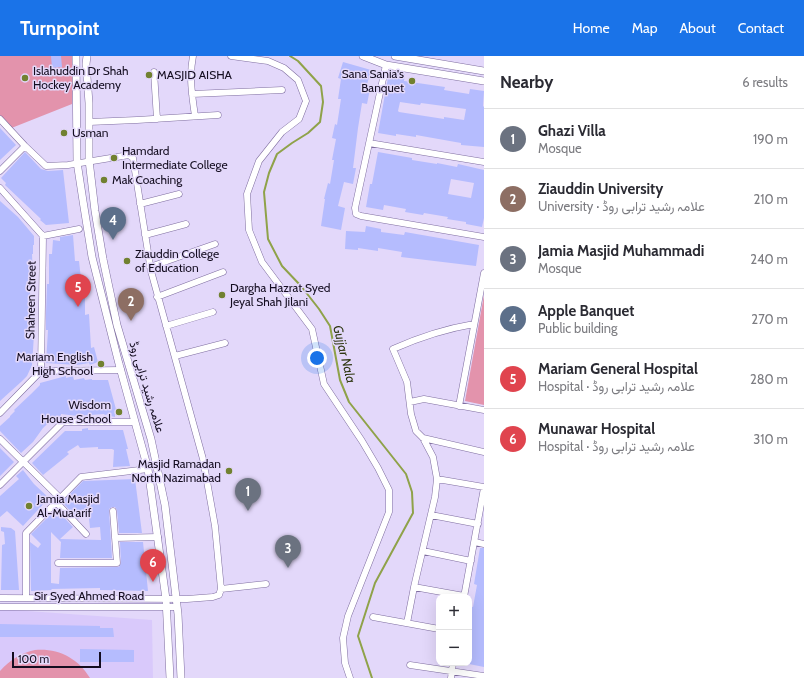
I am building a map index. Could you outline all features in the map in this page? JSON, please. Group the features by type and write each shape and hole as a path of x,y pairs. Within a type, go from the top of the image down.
{"main road":[{"name":"علامہ رشید ترابی روڈ","path":"76,56 78,162 92,257 120,370 148,469 166,599 170,678"},
{"name":"علامہ رشید ترابی روڈ","path":"87,56 89,160 102,259 117,325 151,439 163,497 177,599 181,678"},
{"path":"363,56 386,65 484,82"},
{"path":"395,56 484,71"}],"street":[{"path":"193,56 191,66 192,94 195,116"},
{"path":"231,56 268,61 284,68 298,80 306,101 299,119 282,132 259,161 247,194 249,230 262,262 312,329 324,384 366,448 389,490 388,512 348,616 343,638 345,663 350,678"},
{"path":"386,65 355,208 356,214 484,237"},
{"path":"154,72 157,119"},
{"path":"192,94 282,90"},
{"path":"89,122 218,115"},
{"path":"0,119 46,166 68,165 89,160 129,155 133,158 150,267 157,297 204,459 216,526 221,589 266,584"},
{"path":"369,143 484,162"},
{"path":"0,171 25,146"},
{"path":"0,188 43,236 79,229"},
{"path":"140,204 179,194"},
{"path":"145,235 186,224"},
{"name":"Shaheen Street","path":"41,371 43,236"},
{"path":"150,267 215,244"},
{"path":"157,297 223,272"},
{"path":"459,406 484,272"},
{"path":"166,326 213,312"},
{"path":"407,623 414,587 436,497 437,479 433,457 423,438 416,431 411,414 407,382 393,349 427,335 447,329 474,324"},
{"path":"175,356 225,342"},
{"path":"0,414 41,371 120,370"},
{"path":"410,402 424,399 484,410"},
{"path":"0,485 63,422 135,422"},
{"path":"423,438 484,452"},
{"path":"0,439 58,500 86,534"},
{"path":"26,598 26,533 81,476 148,469"},
{"path":"437,479 484,488 464,594"},
{"path":"58,563 115,563 117,561 113,510"},
{"path":"431,516 478,524"},
{"path":"115,538 158,537"},
{"path":"475,542 484,544"},
{"path":"423,551 471,561"},
{"path":"414,587 453,594"},
{"name":"Sir Syed Ahmed Road","path":"0,598 177,599 213,597 219,595 221,589"},
{"name":"Sir Syed Ahmed Road","path":"0,607 177,607"},
{"path":"373,617 436,628"},
{"path":"410,665 452,670 484,676"},
{"path":"451,678 453,666"}],"shaded area":[{"path":"0,56 74,56 72,104 9,129 0,120"},
{"path":"484,295 484,405 465,401"},
{"path":"0,609 152,620 153,678 0,678"},
{"path":"35,650 52,651 67,656 80,665 90,678 0,678 0,671 8,664 20,655"}],"building":[{"path":"51,56 61,56 62,67 52,68"},
{"path":"343,62 371,70 366,88 370,89 367,104 362,103 358,128 353,168 356,168 353,184 344,182 338,206 345,208 341,230 321,226 324,199 328,183 330,184 334,160 332,160 336,139 332,138 335,124 337,125 341,99 338,99 341,79 338,78"},
{"path":"389,72 405,74 404,81 445,87 444,90 469,94 470,89 484,91 484,147 461,145 461,143 416,135 416,137 396,134 396,136 378,133","holes":["400,102 420,105 421,103 466,109 464,120 444,117 444,119 398,111"]},
{"path":"0,128 16,145 0,160"},
{"path":"25,152 41,169 48,171 63,170 69,223 46,225 5,185 6,183 1,178"},
{"path":"378,152 412,158 412,160 457,167 458,164 484,170 484,218 482,227 466,224 466,222 447,219 448,217 424,213 423,215 405,212 406,209 384,205 383,210 366,207 370,184 372,184","holes":["451,179 474,183 471,198 448,194"]},
{"path":"0,201 18,217 34,236 32,254 33,279 30,279 30,298 31,304 33,304 31,319 33,319 32,335 34,335 32,365 27,376 0,401"},
{"path":"366,226 381,229 381,232 404,235 405,232 479,245 476,266 401,257 402,252 378,248 378,251 358,248 358,250 345,249 346,231 365,232"},
{"path":"73,235 75,261 79,261 81,279 77,281 80,297 85,297 85,315 89,314 91,348 94,347 98,362 90,365 89,363 77,365 46,363 48,330 46,330 46,314 47,284 49,284 49,254 52,254 53,240 60,241 60,237"},
{"path":"66,376 66,378 73,376 74,380 84,378 85,380 108,380 117,413 115,413 115,417 110,416 109,414 77,416 61,414 61,418 58,420 55,417 21,453 0,431 0,426 40,385 40,383"},
{"path":"88,428 88,430 123,430 128,449 126,449 130,466 113,467 114,450 112,449 98,449 98,447 80,448 78,445 67,452 69,454 43,475 32,463 65,431 82,431 82,429"},
{"path":"0,448 14,462 0,476"},
{"path":"23,470 34,484 49,498 23,526 7,511 0,517 0,496 19,479 16,476"},
{"path":"135,479 142,533 119,533 117,510 115,507 112,507 109,511 112,558 60,558 61,542 51,532 51,583 59,584 60,568 119,567 121,563 120,542 143,542 148,591 100,590 100,588 31,591 30,542 38,548 41,544 31,534 56,509 73,527 60,539 101,540 100,527 90,528 88,510 78,519 62,502 83,481"},
{"path":"1,527 11,528 15,531 19,590 1,590 2,545 5,544 4,532 1,531"},
{"path":"480,548 484,548 484,667 472,665 472,607 477,585 474,584"},
{"path":"0,624 100,626 100,628 113,628 114,637 0,637"},
{"path":"80,649 134,650 134,662 80,662"}],"waterway":[{"name":"Gujjar Nala","path":"290,56 298,61 321,86 323,102 320,122 308,133 277,154 269,173 264,192 268,239 282,266 301,286 330,326 340,380 349,402 406,474 412,492 413,513 375,583 358,636 372,678"}],"place":[{"name":"MASJID AISHA","path":"149,75"},
{"name":"Islahuddin Dr Shah Hockey Academy","path":"25,78"},
{"name":"Sana Sania's Banquet","path":"412,81"},
{"name":"Usman","path":"64,133"},
{"name":"Hamdard Intermediate College","path":"114,158"},
{"name":"Mak Coaching","path":"104,180"},
{"name":"Apple Banquet","path":"113,240"},
{"name":"Ziauddin College of Education","path":"127,261"},
{"name":"Dargha Hazrat Syed Jeyal Shah Jilani","path":"222,295"},
{"name":"Mariam General Hospital","path":"78,307"},
{"name":"Ziauddin University","path":"131,321"},
{"name":"Mariam English High School","path":"101,364"},
{"name":"Wisdom House School","path":"119,412"},
{"name":"Masjid Ramadan North Nazimabad","path":"229,471"},
{"name":"Jamia Masjid Al-Mua'arif","path":"29,506"},
{"name":"Ghazi Villa","path":"248,511"},
{"name":"Jamia Masjid Muhammadi","path":"288,568"},
{"name":"Munawar Hospital","path":"153,582"}]}
